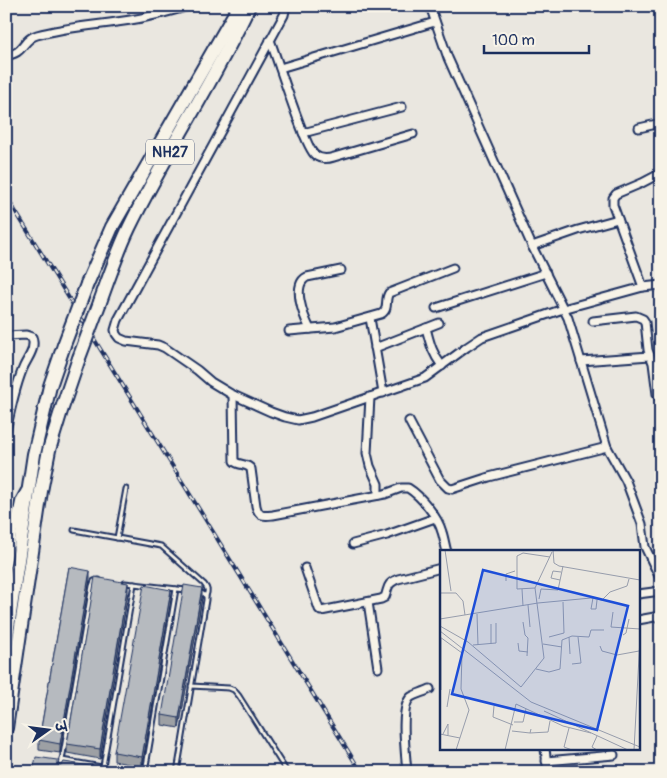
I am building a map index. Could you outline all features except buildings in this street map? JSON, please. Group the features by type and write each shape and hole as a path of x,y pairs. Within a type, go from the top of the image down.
{"highway":[{"name":"NH27","path":"6,640 29,487 42,420 50,386 64,345 87,284 112,227 239,6"},
{"name":"NH27","path":"6,728 44,474 61,411 112,267 129,229 148,191 205,91 249,6"}],"street":[{"path":"6,55 17,53 27,40 34,35 75,27 137,19 189,6"},
{"path":"286,6 284,16 118,320 115,330 119,338 166,348 211,382 233,394 286,417 298,420 312,417 425,378 466,347 482,338 564,309 643,287 661,284"},
{"path":"430,6 448,58 532,246 568,318 607,447 626,481 642,524 645,547 661,580"},
{"path":"280,68 435,22"},
{"path":"270,40 314,155 326,159 414,134"},
{"path":"304,133 402,107"},
{"path":"639,128 661,123"},
{"path":"643,287 613,205 614,195 661,173"},
{"path":"532,246 618,219"},
{"path":"289,331 335,326 370,318 385,312 389,293 453,268"},
{"path":"310,329 304,318 299,296 301,282 307,277 341,270"},
{"path":"436,308 546,273"},
{"path":"593,320 641,317 645,322 657,394 661,401"},
{"path":"370,318 383,393"},
{"path":"375,348 439,323"},
{"path":"426,328 432,350 442,366"},
{"path":"6,336 26,335 32,337 34,341 33,348 19,378 6,431"},
{"path":"581,361 650,356"},
{"path":"6,394 15,393"},
{"path":"233,394 234,461 250,467 256,506 260,514 264,516 273,515 408,488 436,518 446,550"},
{"path":"370,397 367,453 370,466 378,484 378,495"},
{"path":"409,421 440,480 448,488 452,489 489,477 607,447"},
{"path":"6,565 20,500 29,487"},
{"path":"353,544 387,536 436,518"},
{"path":"305,568 318,609 321,611 385,597 388,585 392,581 440,568"},
{"path":"640,594 661,591"},
{"path":"368,602 378,668"},
{"path":"640,620 660,616"},
{"path":"407,772 404,726 406,704 410,698 430,689"},
{"path":"544,750 548,772"},
{"path":"546,761 614,755"}],"lane":[{"path":"117,538 126,489"},
{"path":"74,530 156,545 165,549 207,588 208,592 177,772"},
{"path":"60,772 92,586 94,581 100,580"},
{"path":"117,582 192,591"},
{"path":"102,772 134,584"},
{"path":"145,772 176,589"},
{"path":"199,592 206,596"},
{"path":"192,686 229,688 234,690 287,772"},
{"path":"62,760 130,772"}],"railway":[{"path":"6,196 361,772"}]}
